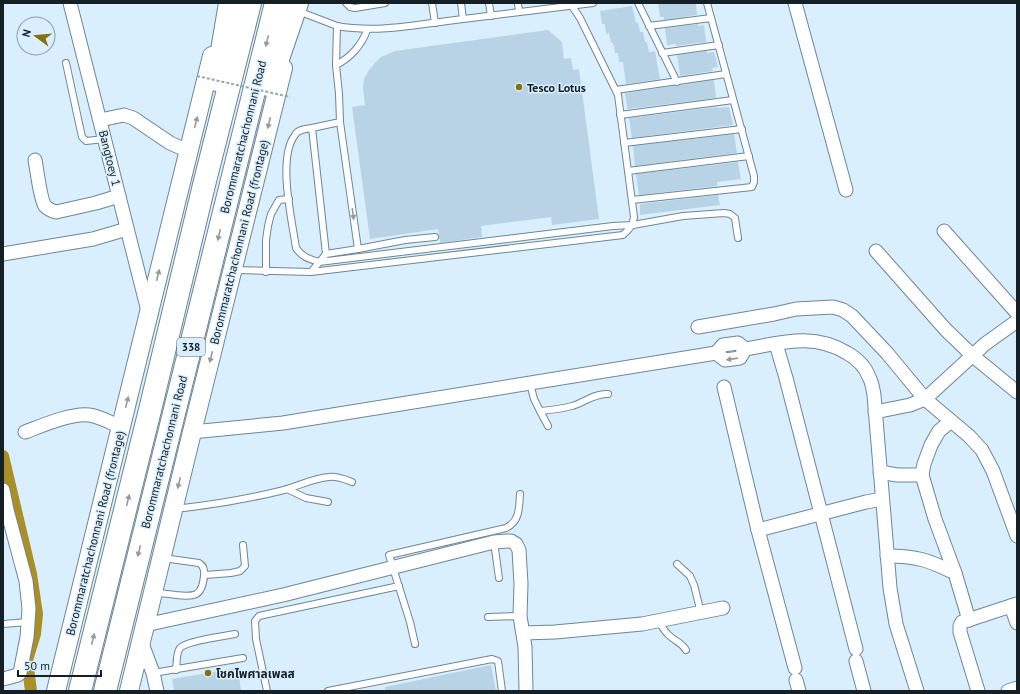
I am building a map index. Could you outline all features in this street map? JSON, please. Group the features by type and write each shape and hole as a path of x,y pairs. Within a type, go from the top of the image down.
{"highway":[{"path":"204,185 213,103 230,3"},
{"name":"Borommaratchachonnani Road","path":"80,691 250,3"},
{"name":"Borommaratchachonnani Road","path":"105,691 276,3"},
{"path":"234,174 260,110 297,6"}],"main road":[{"name":"Borommaratchachonnani Road (frontage)","path":"57,688 188,151 226,3"},
{"name":"Borommaratchachonnani Road (frontage)","path":"129,691 152,592 233,270 297,6"}],"street":[{"name":"Bangtoey 1","path":"70,3 149,314"},
{"path":"795,3 846,190"},
{"path":"100,120 124,115 133,118 170,143 188,151"},
{"path":"35,160 45,206 50,210 56,212 119,196"},
{"path":"3,254 93,238 127,229"},
{"path":"944,231 1017,313"},
{"path":"876,251 946,330 1017,392"},
{"path":"698,327 796,309 823,307 838,308 852,316 887,353 925,399 969,436 982,450 993,472 1017,536"},
{"path":"875,412 910,405 925,399 974,356 985,344 1017,321"},
{"path":"192,432 283,423 716,354 725,360 740,358 745,349 794,341 825,342 838,347 851,355 863,366 870,377 874,395 890,588 896,624 917,691"},
{"path":"776,344 822,513 864,691"},
{"path":"724,387 796,680"},
{"path":"25,432 49,423 88,415 121,427"},
{"path":"951,420 939,431 931,445 922,474 935,519 955,573 969,620"},
{"path":"880,472 897,475 922,474"},
{"path":"3,490 26,581 30,609 27,637 20,673 3,679"},
{"path":"758,530 866,502 882,500"},
{"path":"157,691 143,633 284,595 494,542 508,541 516,544 519,550 520,616 523,633 526,691"},
{"path":"887,556 920,558 931,561 955,573"},
{"path":"978,691 960,632 962,622 1014,605 1017,623"},
{"path":"523,633 555,632 659,621 724,608"},
{"path":"1008,691 1017,688"}],"lane":[{"path":"346,3 350,7 356,8 384,3"},
{"path":"432,3 434,23"},
{"path":"461,3 463,19"},
{"path":"489,3 491,16"},
{"path":"518,3 519,12"},
{"path":"297,6 337,26 368,30 491,16 548,6 572,6 593,3"},
{"path":"638,3 677,82"},
{"path":"632,200 752,187 754,182 754,176 742,129 707,3"},
{"path":"233,270 311,272 623,235 633,225 634,217 616,90 572,6"},
{"path":"649,26 711,18"},
{"path":"337,26 336,65 340,122 358,249"},
{"path":"336,65 343,61 357,48 365,38 368,30"},
{"path":"662,53 719,45"},
{"path":"66,63 82,137 86,140 105,139"},
{"path":"616,90 726,74"},
{"path":"620,115 734,100"},
{"path":"340,122 301,130 295,134 286,160 289,199 296,248 300,254 306,258 319,262 613,226 633,225 683,216 724,213 730,214 735,218 738,238"},
{"path":"312,128 326,254"},
{"path":"624,144 742,129"},
{"path":"628,171 749,156"},
{"path":"266,272 266,240 271,214 279,200 289,199"},
{"path":"311,272 326,254 405,240 434,237"},
{"path":"530,383 534,399 548,426"},
{"path":"540,411 561,409 596,396 608,394"},
{"path":"173,509 210,505 287,489 313,480 328,477 338,477 352,482"},
{"path":"287,489 306,498 328,502"},
{"path":"414,644 410,622 389,556 506,528 512,525 518,512 520,494"},
{"path":"494,542 498,578"},
{"path":"204,574 231,573 240,571 245,566 243,545"},
{"path":"152,592 191,596 200,591 203,583 204,568 199,563 161,558"},
{"path":"677,564 690,576 694,585 701,613"},
{"path":"267,691 256,639 255,621 259,616 399,586"},
{"path":"284,595 287,610"},
{"path":"488,616 520,616"},
{"path":"659,621 669,636 681,643 686,650"},
{"path":"3,624 28,622"},
{"path":"176,670 180,648 187,644 234,634"},
{"path":"153,674 243,658"},
{"path":"328,691 492,659 498,661 502,691"}],"path":[{"path":"197,76 290,97"}],"building":[{"path":"658,3 696,3 697,15 664,20 664,17 660,17"},
{"path":"632,6 636,23 638,22 640,32 643,32 649,52 655,51 660,79 626,84 623,62 619,62 618,53 615,53 609,33 606,34 605,24 602,24 600,11"},
{"path":"698,24 698,26 704,25 706,42 676,46 676,44 667,45 665,28"},
{"path":"548,30 562,42 564,59 571,58 573,70 579,69 599,219 552,225 551,217 481,226 482,237 440,243 438,229 370,239 352,107 365,105 363,88 364,79 369,70 381,57 395,51"},
{"path":"707,51 707,53 714,52 718,67 712,68 713,71 680,76 677,55"},
{"path":"714,80 716,98 628,109 627,107 625,93"},
{"path":"717,107 729,107 733,125 632,138 629,118"},
{"path":"734,134 737,153 635,166 633,146"},
{"path":"738,162 741,179 717,182 717,186 639,195 636,174"},
{"path":"718,195 720,205 640,215 640,204"},
{"path":"491,665 496,691 385,691 385,687"},
{"path":"238,668 241,691 174,691 172,679"}],"waterway":[{"path":"3,456 31,574 37,614 35,634 27,660 31,691"}],"place":[{"name":"Tesco Lotus","path":"519,87"},
{"name":"โชคไพศาลเพลส","path":"208,673"}]}
